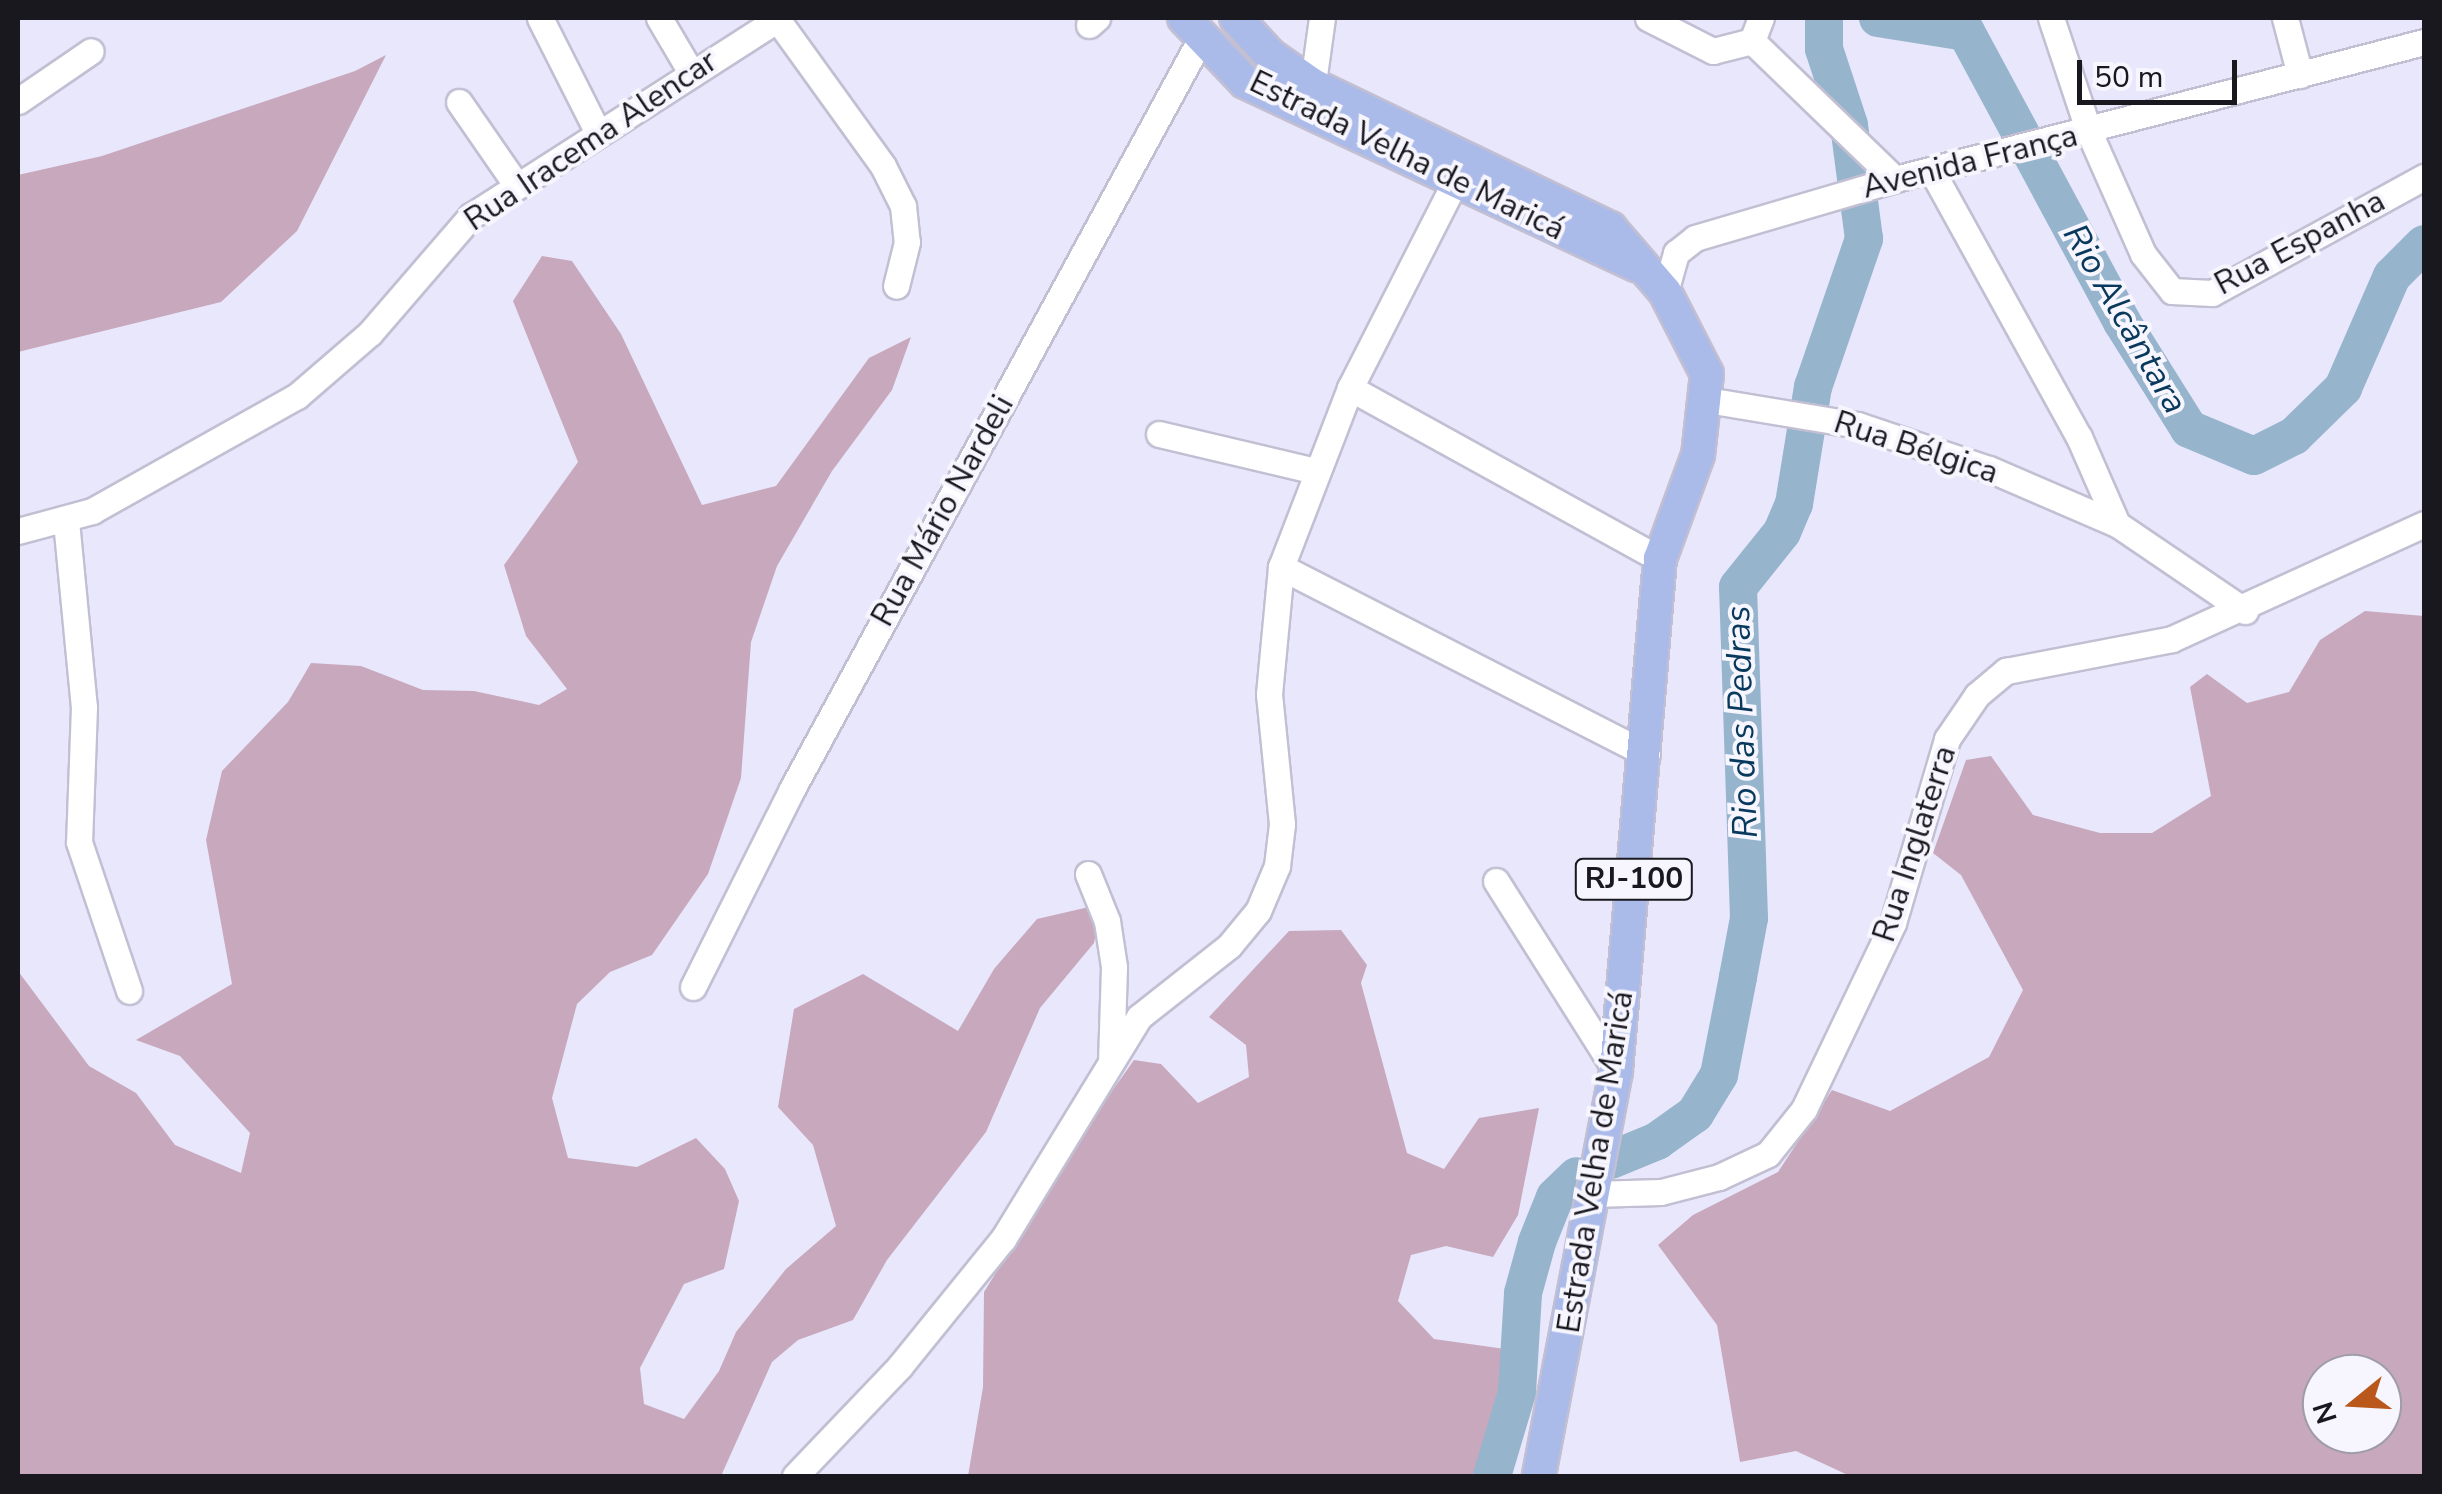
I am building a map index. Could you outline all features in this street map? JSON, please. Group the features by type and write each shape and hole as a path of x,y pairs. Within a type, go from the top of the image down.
{"main road":[{"name":"Estrada Velha de Maricá","path":"1236,18 1311,101 1656,281"},
{"name":"Estrada Velha de Maricá","path":"1192,28 1245,82 1311,101 1595,218 1656,281 1696,343 1707,400 1698,455 1660,559 1647,754 1616,1071 1539,1476"}],"street":[{"path":"540,18 598,132"},
{"path":"658,18 692,74"},
{"path":"778,18 883,166 903,206 906,242 896,286"},
{"name":"Rua Iracema Alencar","path":"18,531 66,521 168,474 297,396 370,332 471,216 515,183 778,18"},
{"path":"1311,101 1322,18"},
{"path":"1648,18 1712,51 1756,29 1896,179"},
{"name":"Rua Espanha","path":"2051,18 2089,132 2143,254 2172,290 2191,295 2212,293 2424,177"},
{"path":"2285,18 2300,76"},
{"name":"Rua Mário Nardeli","path":"693,987 792,789 1192,28"},
{"name":"Avenida França","path":"1656,281 1676,252 1695,238 1896,179 1996,157 2424,42"},
{"path":"18,101 91,51"},
{"path":"459,102 515,183"},
{"path":"1932,172 2079,436 2117,524"},
{"path":"795,1476 900,1366 1003,1240 1138,1017 1229,946 1258,911 1277,866 1282,810 1269,694 1282,567 1350,388 1456,180"},
{"path":"1350,388 1660,559"},
{"name":"Rua Bélgica","path":"1707,400 1858,425 1990,468 2117,524 2245,611"},
{"path":"1159,434 1316,472"},
{"path":"66,521 84,692 79,842 129,991"},
{"name":"Rua Inglaterra","path":"1592,1194 1661,1192 1719,1177 1768,1154 1804,1109 1893,923 1946,739 1977,694 2006,671 2172,639 2245,611 2424,524"},
{"path":"1282,567 1647,754"},
{"path":"1088,874 1108,921 1114,967 1111,1060"},
{"path":"1496,881 1616,1071"}],"shaded area":[{"path":"386,55 297,231 221,302 18,352 18,175 102,156 355,71"},
{"path":"542,256 572,261 621,334 702,505 776,486 869,358 911,337 892,390 832,471 777,566 751,642 741,778 708,874 652,955 610,972 577,1004 552,1098 568,1158 637,1167 696,1138 725,1169 739,1201 724,1269 684,1284 640,1368 644,1404 684,1419 719,1371 736,1332 786,1269 836,1226 813,1145 778,1107 794,1009 863,974 958,1031 994,969 1037,919 1102,904 1094,943 1040,1008 986,1132 887,1260 853,1320 798,1340 772,1362 721,1476 18,1476 18,971 89,1066 136,1093 175,1145 241,1173 250,1133 180,1056 136,1040 232,984 206,840 222,771 288,702 311,663 361,666 423,690 474,691 539,705 567,689 526,636 504,565 578,462 513,301"},
{"path":"2365,611 2424,616 2424,1476 1850,1476 1796,1451 1740,1462 1717,1325 1658,1245 1693,1215 1778,1172 1832,1090 1890,1111 1989,1057 2023,990 1961,875 1933,853 1966,760 1991,756 2033,815 2100,833 2152,833 2211,796 2190,687 2207,674 2247,703 2289,692 2320,640"},
{"path":"1341,930 1367,965 1361,983 1407,1153 1444,1169 1479,1118 1539,1108 1518,1215 1493,1257 1446,1246 1411,1255 1398,1301 1434,1339 1505,1349 1500,1414 1474,1476 968,1476 983,1387 984,1292 1086,1128 1134,1060 1161,1064 1198,1103 1249,1077 1246,1045 1209,1017 1289,931"}],"waterway":[{"name":"Rio das Pedras","path":"1611,1160 1657,1141 1695,1114 1719,1075 1738,977 1749,918 1738,587 1782,532 1794,504 1813,387 1864,239 1849,125 1824,49 1824,18"},
{"name":"Rio Alcântara","path":"1878,18 1966,32 2122,322 2189,429 2254,456 2294,436 2343,388 2392,276 2424,244"},
{"name":"Rio das Pedras","path":"1492,1476 1517,1392 1523,1293 1537,1242 1555,1197 1577,1176"}]}
